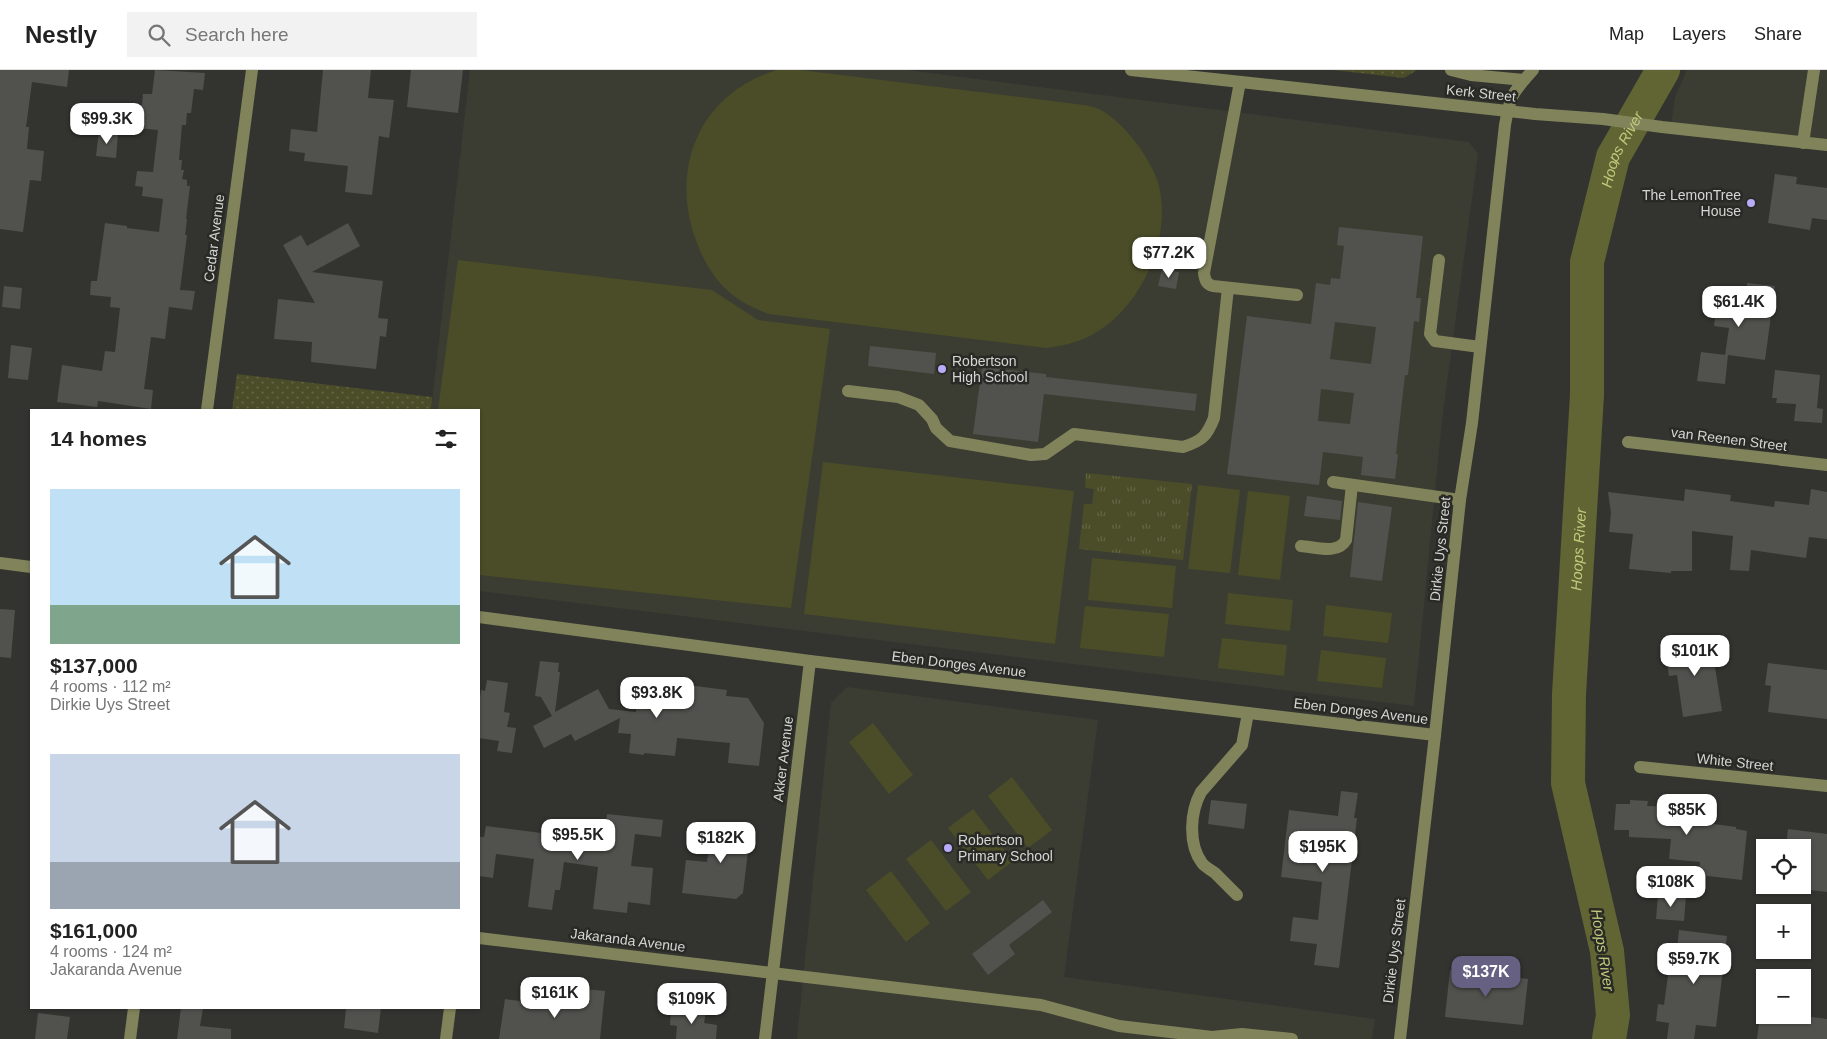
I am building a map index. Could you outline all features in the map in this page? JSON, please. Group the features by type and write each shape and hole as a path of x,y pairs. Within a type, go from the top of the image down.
{"street":[{"name":"Cedar Avenue","path":"207,409 252,70"},
{"name":"Kerk Street","path":"1131,70 1507,111 1603,119 1827,145"},
{"path":"1451,70 1471,75 1524,80"},
{"name":"Dirkie Uys Street","path":"1400,1039 1460,500 1472,423 1507,111 1510,99 1533,70"},
{"path":"1803,143 1814,70"},
{"path":"1240,82 1204,273 1205,280 1208,284 1228,288 1297,296"},
{"path":"1438,260 1430,334 1435,341 1480,347"},
{"path":"848,391 898,397 919,405 932,418 936,428 950,441 1031,455 1045,454 1074,434 1183,447 1197,442 1208,433 1214,418 1228,288"},
{"name":"van Reenen Street","path":"1628,442 1827,465"},
{"path":"1333,482 1460,500"},
{"path":"1301,546 1334,549 1344,544 1352,485"},
{"path":"0,563 30,567"},
{"name":"Eben Donges Avenue","path":"480,618 810,661 1435,735"},
{"name":"Akker Avenue","path":"765,1039 810,661"},
{"path":"1238,895 1202,863 1194,846 1192,830 1197,799 1242,745 1248,713"},
{"name":"White Street","path":"1640,767 1827,786"},
{"name":"Jakaranda Avenue","path":"480,938 1040,1005 1119,1026 1212,1037 1242,1034 1292,1039"},
{"path":"130,1039 134,1009"},
{"path":"446,1039 450,1009"}],"shaded area":[{"name":"Robertson High School","path":"470,70 907,70 1469,142 1478,154 1442,420 1414,706 480,591 480,409 431,409"},
{"path":"1687,70 1827,70 1827,150 1670,134 1675,97"},
{"name":"Robertson Primary School","path":"847,687 1098,720 1064,977 1375,1019 1372,1039 797,1039 831,703"}],"green space":[{"path":"777,70 800,70 1076,104 1093,107 1105,112 1132,137 1154,171 1159,186 1162,207 1161,229 1156,251 1148,272 1137,292 1124,309 1108,324 1090,336 1068,344 1046,348 769,314 743,302 729,292 713,274 695,238 688,211 687,184 690,159 698,135 711,114 729,96 751,81"},
{"path":"1333,70 1417,70 1404,78"},
{"path":"458,260 712,290 758,320 830,329 791,608 480,575 480,409 438,409"},
{"path":"237,374 432,397 431,409 232,409"},
{"path":"823,462 1074,491 1055,644 804,614"},
{"path":"1086,473 1192,484 1183,560 1079,549 1084,504 1092,504 1094,489 1085,488"},
{"path":"1198,485 1240,490 1230,573 1188,569"},
{"path":"1248,491 1290,496 1280,580 1238,575"},
{"path":"1092,558 1176,566 1172,608 1088,600"},
{"path":"1228,593 1293,600 1290,631 1225,624"},
{"path":"1326,605 1392,613 1388,643 1323,636"},
{"path":"1085,606 1169,614 1164,657 1080,648"},
{"path":"1222,638 1287,645 1284,676 1218,668"},
{"path":"1321,650 1386,658 1382,688 1317,681"},
{"path":"873,723 913,775 889,794 849,742"},
{"path":"1012,777 1052,830 1028,848 988,796"},
{"path":"973,809 1013,861 988,880 948,828"},
{"path":"931,840 971,892 946,911 906,859"},
{"path":"891,871 930,923 906,942 866,890"}],"building":[{"path":"0,70 69,70 67,87 32,82 26,127 29,127 27,149 44,151 41,181 30,180 23,232 0,229"},
{"path":"155,70 205,73 203,90 194,89 191,113 187,113 186,125 182,125 179,160 182,160 181,170 184,170 182,179 187,180 187,186 190,186 185,235 187,235 180,290 195,291 192,310 169,307 165,339 151,337 144,389 153,390 151,409 98,401 97,407 57,402 62,365 102,371 105,351 115,352 120,308 110,307 111,297 90,295 91,281 97,281 105,223 159,232 163,199 142,196 143,187 135,186 137,171 153,172 158,130 126,127 128,104 142,105 143,94 152,94"},
{"path":"323,70 371,70 368,98 394,100 389,138 379,136 372,195 345,192 348,166 304,161 305,153 289,151 291,129 317,132"},
{"path":"411,70 463,70 458,113 407,107"},
{"path":"99,131 118,133 116,158 96,156"},
{"path":"1775,174 1797,177 1796,184 1827,188 1827,220 1812,218 1810,230 1768,223"},
{"path":"348,223 360,246 312,272 383,281 378,318 388,319 386,337 380,336 376,369 311,362 312,342 274,339 278,299 315,303 283,245 301,235 307,246"},
{"path":"1339,227 1423,236 1416,298 1421,298 1419,322 1414,321 1408,375 1405,375 1395,479 1361,475 1363,457 1323,452 1319,485 1227,474 1247,316 1311,324 1316,283 1330,285 1331,278 1340,279 1344,246 1337,245","holes":["1335,322 1376,327 1371,364 1330,359","1321,389 1354,393 1350,424 1318,421"]},
{"path":"1162,269 1179,272 1176,289 1158,286"},
{"path":"1747,283 1775,286 1765,360 1728,355 1725,384 1697,381 1701,352 1725,355 1729,328 1714,326 1715,318 1708,317 1710,298 1719,299 1720,291 1733,293 1734,286 1747,287"},
{"path":"4,286 22,288 20,309 2,307"},
{"path":"11,345 32,348 28,380 8,378"},
{"path":"870,346 936,353 934,374 868,366"},
{"path":"982,367 1046,374 1046,377 1197,394 1195,411 1044,394 1038,442 973,434"},
{"path":"1775,370 1820,375 1817,408 1823,409 1822,423 1794,421 1796,404 1776,403 1777,398 1772,398"},
{"path":"1685,489 1731,495 1730,501 1774,507 1775,501 1809,505 1811,489 1827,492 1827,539 1809,537 1806,558 1751,550 1749,571 1730,570 1733,536 1692,531 1692,571 1671,571 1671,573 1629,569 1633,534 1609,532 1611,513 1608,492 1684,501"},
{"path":"1307,496 1342,501 1340,520 1304,516"},
{"path":"1358,502 1392,507 1382,581 1350,577"},
{"path":"0,609 15,610 11,658 0,657"},
{"path":"1686,642 1686,646 1711,642 1722,711 1683,717 1677,675 1669,676 1664,645"},
{"path":"540,661 559,663 558,672 560,672 555,712 598,689 609,709 636,712 636,708 653,710 656,681 727,690 726,696 748,698 764,723 759,766 728,763 730,743 677,738 675,756 629,753 631,734 618,733 620,718 575,741 571,734 544,748 533,726 552,716 541,697 535,696"},
{"path":"1768,663 1827,670 1827,719 1768,712 1771,686 1765,685"},
{"path":"487,680 508,683 504,712 510,713 507,727 516,728 512,753 497,751 499,741 480,738 480,698 481,690 485,691"},
{"path":"1341,791 1358,793 1354,818 1357,818 1339,968 1314,965 1317,944 1290,941 1293,917 1318,920 1322,882 1281,877 1289,810 1338,816"},
{"path":"1211,800 1247,804 1244,829 1208,824"},
{"path":"1630,800 1648,801 1647,806 1680,807 1681,803 1695,805 1694,808 1700,808 1699,822 1736,827 1736,829 1747,831 1742,880 1699,875 1700,862 1669,859 1671,839 1629,837 1629,830 1614,830 1616,804 1630,804"},
{"path":"607,814 663,820 661,837 635,834 631,866 653,868 650,905 628,902 627,913 593,909 598,867 564,862 560,890 555,890 552,910 528,907 534,859 496,854 493,878 480,876 480,837 484,837 486,826 604,841"},
{"path":"712,822 751,826 743,893 736,899 682,893 686,860 707,862"},
{"path":"1788,829 1827,834 1827,892 1811,890 1811,839 1787,839"},
{"path":"1658,895 1686,896 1684,921 1656,919"},
{"path":"1043,900 1052,912 1009,945 1015,954 988,975 972,954"},
{"path":"1679,930 1727,936 1716,1027 1696,1025 1694,1039 1667,1039 1669,1023 1656,1021 1658,1004 1664,1005 1669,968 1675,969"},
{"path":"1450,970 1528,979 1523,1025 1445,1017"},
{"path":"584,989 605,991 600,1039 499,1039 505,999 568,1007 569,994 583,996"},
{"path":"671,1008 706,1012 704,1023 717,1025 716,1039 676,1039 677,1026 670,1025"},
{"path":"181,1009 203,1009 200,1026 231,1029 231,1039 177,1039"},
{"path":"346,1009 381,1009 378,1033 344,1028"},
{"path":"38,1013 70,1017 67,1039 35,1039"},
{"path":"1811,1017 1827,1019 1827,1039 1757,1039 1759,1024 1811,1024"}],"waterway":[{"name":"Hoops River","path":"1609,1039 1613,1015 1607,951 1568,783 1569,694 1587,395 1587,262 1613,157 1663,70"}],"place":[{"name":"The LemonTree House","path":"1751,203"},
{"name":"Robertson High School","path":"942,369"},
{"name":"Robertson Primary School","path":"948,848"}]}
